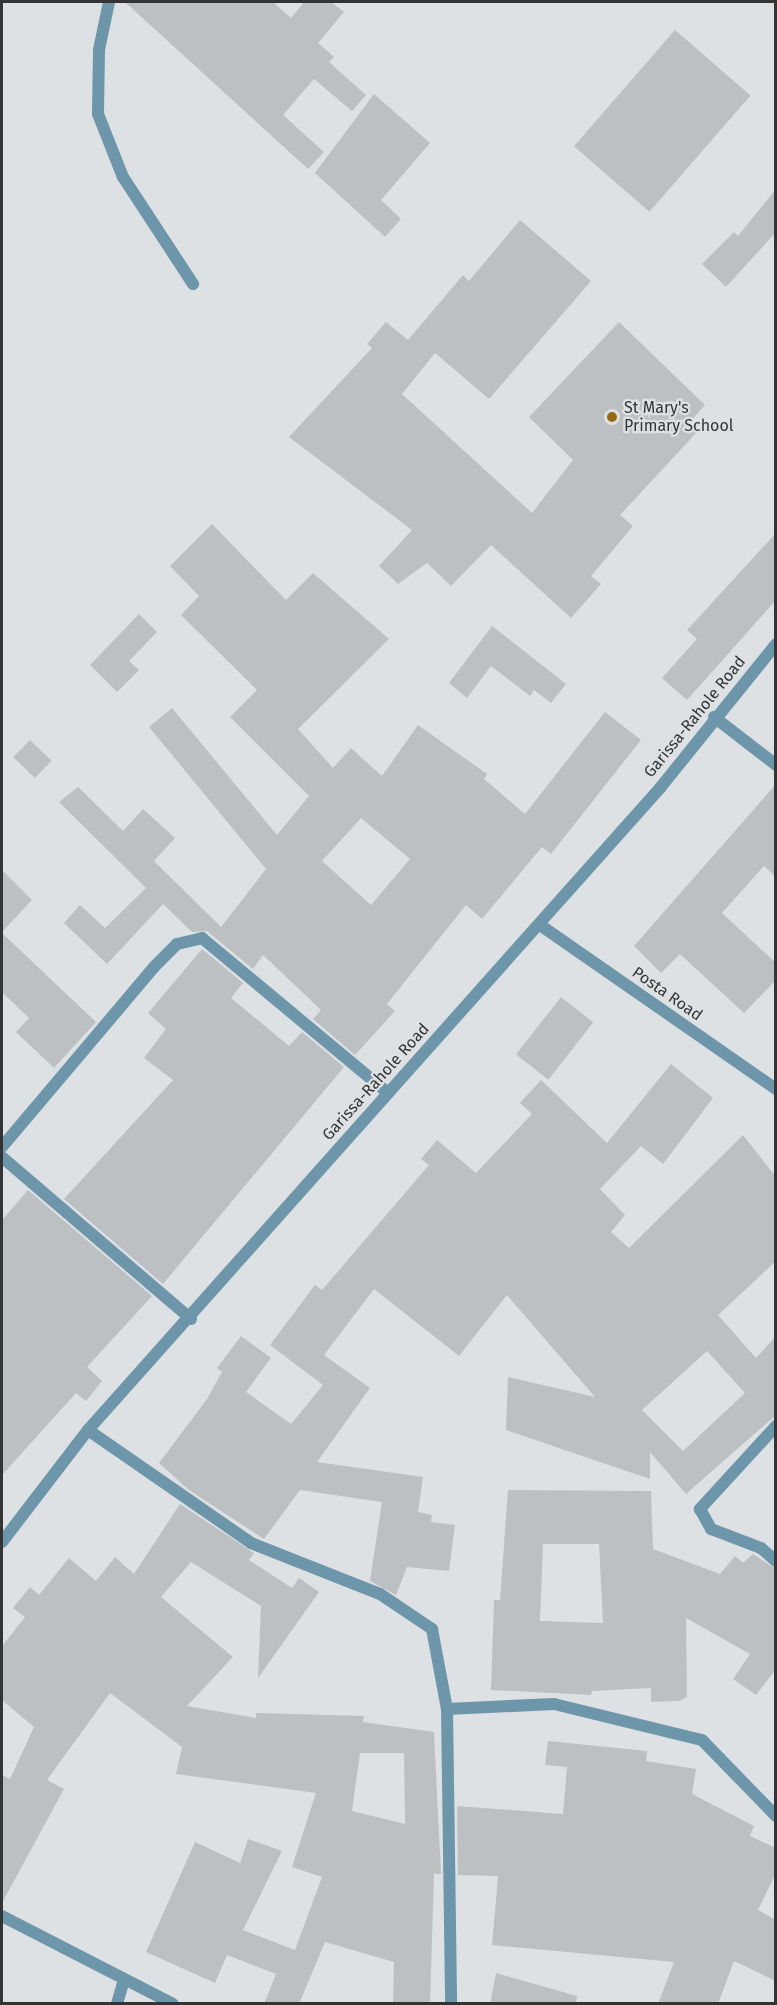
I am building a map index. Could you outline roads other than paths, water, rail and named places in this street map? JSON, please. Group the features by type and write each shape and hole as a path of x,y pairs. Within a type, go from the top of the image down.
{"street":[{"path":"110,2 99,50 98,114 123,177 193,284"},
{"name":"Garissa-Rahole Road","path":"2,1542 88,1430 191,1319 388,1093 660,788 714,717 776,644"},
{"path":"714,717 776,765"},
{"name":"Posta Road","path":"540,925 776,1089"},
{"path":"2,1147 155,966 177,944 202,938 388,1093"},
{"path":"2,1157 191,1319"},
{"path":"776,1426 700,1509 711,1529 761,1548 776,1560"},
{"path":"88,1430 251,1543 380,1594 432,1629 447,1709 451,2004"},
{"path":"447,1709 554,1704 702,1740 776,1816"},
{"path":"2,1916 173,2004"},
{"path":"117,2004 124,1979"}],"place":[{"name":"St Mary's Primary School","path":"612,417"}]}
